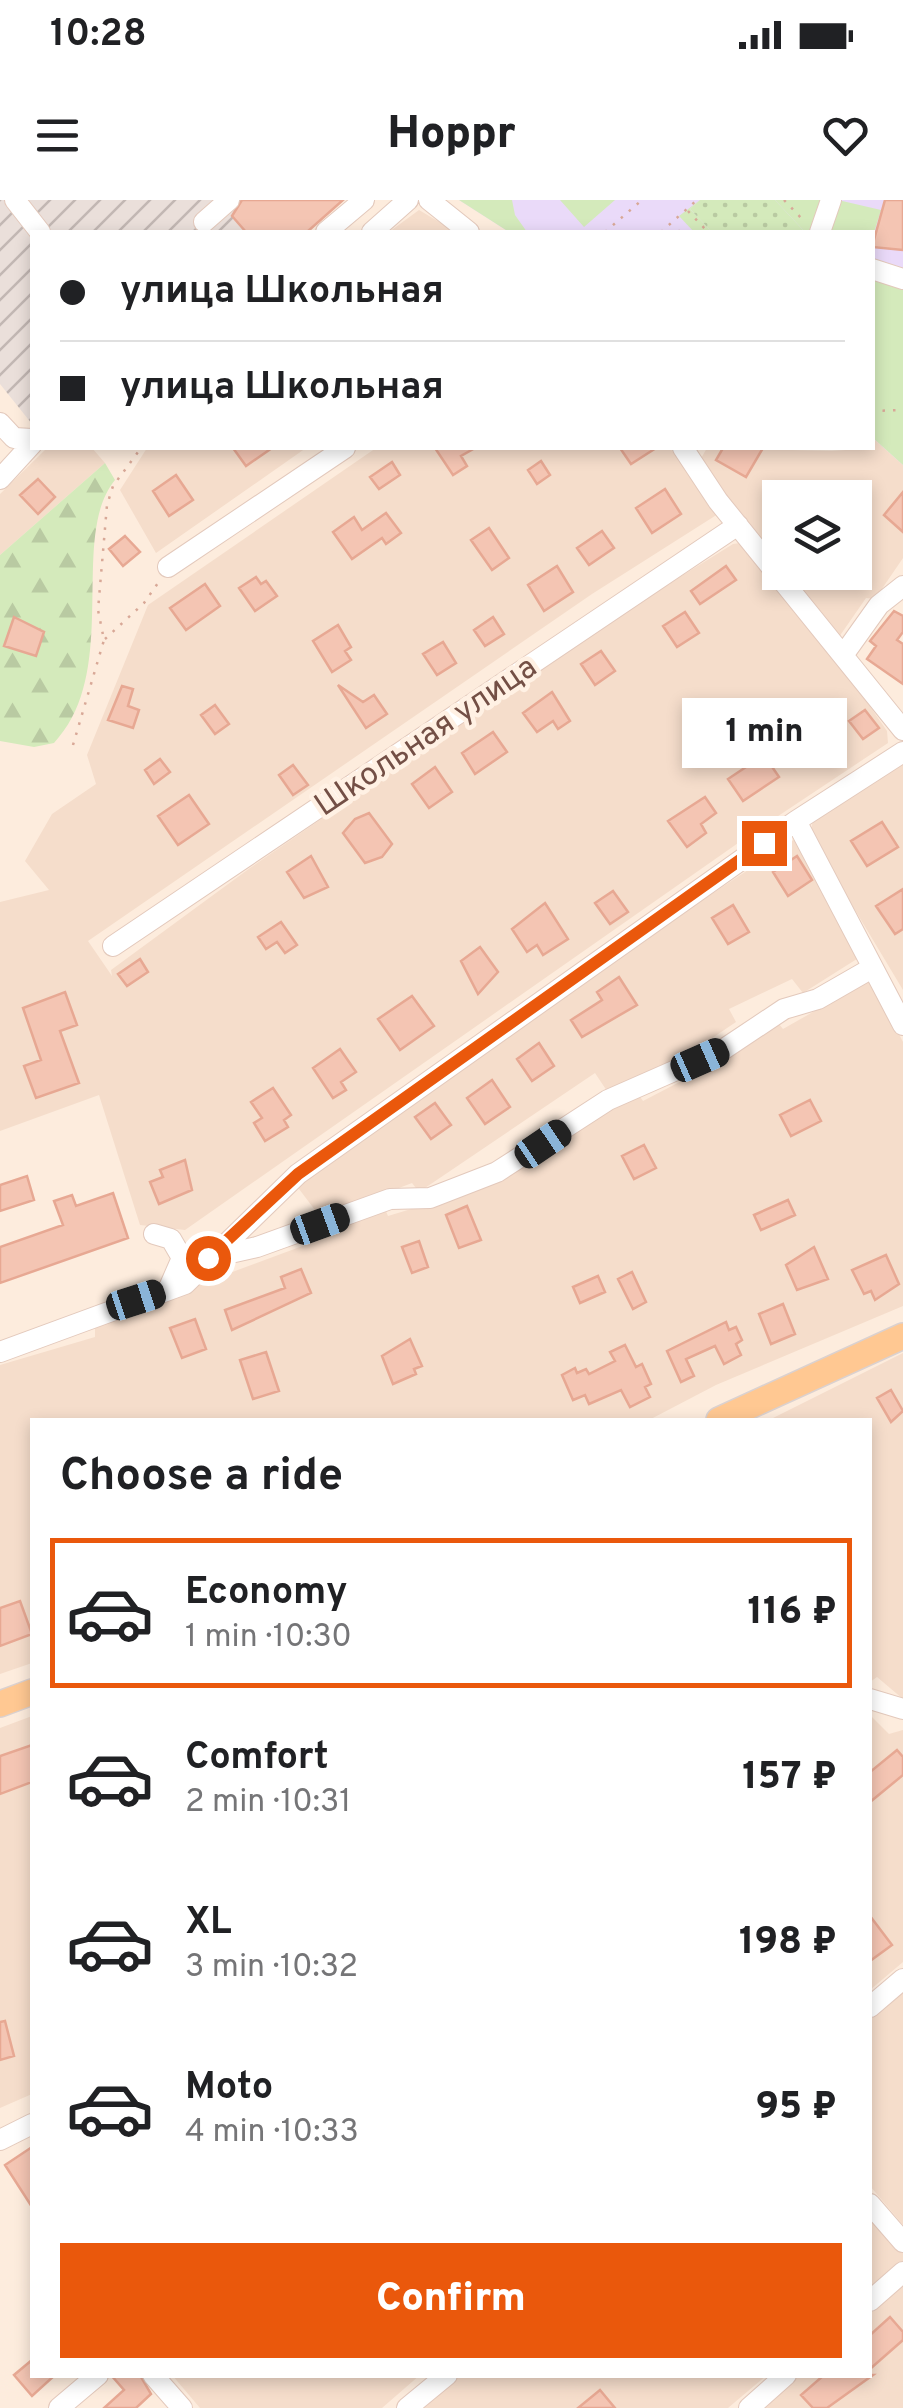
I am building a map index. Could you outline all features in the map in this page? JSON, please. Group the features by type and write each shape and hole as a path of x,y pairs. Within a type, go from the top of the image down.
{"main road":[{"path":"723,1418 903,1336"},
{"path":"0,1704 30,1693"}],"street":[{"path":"15,200 38,230"},
{"path":"204,222 229,200"},
{"path":"328,230 364,200"},
{"path":"374,230 408,200"},
{"path":"429,200 466,230"},
{"path":"812,227 831,200"},
{"path":"875,269 903,279"},
{"path":"0,422 14,438 30,441"},
{"path":"0,479 30,443"},
{"path":"168,567 342,450"},
{"path":"684,450 738,525 903,730"},
{"name":"Школьная улица","path":"113,946 738,525"},
{"path":"844,654 879,605 903,586"},
{"path":"0,1352 185,1284 298,1174 796,821 903,752"},
{"path":"796,821 903,1025"},
{"path":"208,1258 257,1247 390,1199 430,1198 496,1172 608,1100 724,1049 784,1009 818,999 872,968"},
{"path":"154,1234 171,1239 182,1258 168,1290"},
{"path":"872,1700 903,1709"},
{"path":"872,2004 903,1979"},
{"path":"0,2140 30,2125"},
{"path":"872,2206 903,2242"},
{"path":"872,2299 903,2272"},
{"path":"58,2408 94,2378"},
{"path":"157,2378 182,2408"},
{"path":"407,2408 443,2378"},
{"path":"749,2408 783,2378"}],"path":[{"path":"606,230 642,200"},
{"path":"664,230 697,200"},
{"path":"784,200 812,227"},
{"path":"687,210 706,230"},
{"path":"875,411 903,410"},
{"path":"73,745 104,640 98,610 107,505 114,486 140,450"},
{"path":"104,640 144,603 168,567"}],"shaded area":[{"path":"0,200 344,200 309,230 30,230 30,422 0,384"},
{"path":"459,200 903,200 903,465 875,440 875,230 506,230"},
{"path":"419,210 453,230 392,230"},
{"path":"875,440 903,465 903,558 875,599 866,598 839,637 798,590 872,590 872,480 762,480 762,545 699,462 706,450 875,450"},
{"path":"45,450 94,450 105,463 0,555 0,494"},
{"path":"146,450 303,450 156,553 120,490"},
{"path":"373,450 671,450 718,514 592,594 88,941 112,976 111,970 250,868 614,618 733,544 740,543 762,569 762,590 780,590 833,653 887,731 888,743 751,834 185,1230 140,1225 99,1095 0,1131 0,902 49,890 25,861 52,814 96,784 87,755 148,605"},
{"path":"903,763 903,990 810,835 813,820"},
{"path":"798,837 860,957 803,993 792,979 729,1009 736,1022 678,1061 640,1075 609,1094 595,1073 419,1192 412,1183 321,1218 296,1185 613,959"},
{"path":"871,979 903,1042 903,1306 716,1385 653,1418 30,1418 30,1664 0,1674 0,1365 95,1337 95,1323 324,1238 324,1231 385,1209 388,1216 431,1203 565,1142 590,1119 636,1091 643,1101 743,1049 739,1042 775,1019 783,1029"},
{"path":"903,1353 903,1699 877,1677 872,1681 872,1418 773,1418"},
{"path":"30,1717 30,2095 0,2108 0,1728"},
{"path":"872,1717 889,1734 903,1730 903,1962 872,1988"},
{"path":"903,1992 903,2225 872,2188 872,2018"},
{"path":"872,2211 903,2243 903,2261 872,2287"},
{"path":"903,2281 903,2408 762,2408 796,2378 872,2378 872,2309"},
{"path":"175,2378 417,2378 382,2408 200,2408"},
{"path":"453,2378 763,2378 728,2408 417,2408"}],"green space":[{"path":"459,200 512,200 515,215 526,230 506,230"},
{"path":"560,200 615,200 584,227"},
{"path":"700,200 690,209 710,230 692,230 679,216"},
{"path":"700,200 775,200 803,230 710,230 690,209"},
{"path":"775,200 823,200 814,230 803,230"},
{"path":"838,200 881,210 875,230 829,230"},
{"path":"875,278 903,288 903,465 875,440"},
{"path":"105,463 115,480 102,505 95,535 91,643 86,680 74,713 54,743 34,747 0,741 0,555"}],"building":[{"path":"242,200 343,200 309,230 244,230 232,216"},
{"path":"885,200 903,200 903,250 875,247"},
{"path":"234,450 269,450 246,466"},
{"path":"436,450 472,450 461,456 467,466 453,475"},
{"path":"621,450 653,450 631,464"},
{"path":"722,450 762,450 746,477 716,460"},
{"path":"541,461 550,475 537,484 528,470"},
{"path":"392,462 400,475 379,489 370,477"},
{"path":"176,475 193,500 169,516 153,491"},
{"path":"38,479 55,497 38,514 20,495"},
{"path":"665,489 681,514 652,533 636,508"},
{"path":"903,492 903,532 884,515"},
{"path":"386,513 401,533 386,544 382,538 352,559 333,532 354,517 362,530"},
{"path":"489,528 509,558 492,570 471,540"},
{"path":"602,531 614,548 589,565 577,548"},
{"path":"125,536 140,552 123,566 109,549"},
{"path":"557,566 573,592 544,611 528,585"},
{"path":"726,566 736,580 700,604 691,591"},
{"path":"256,577 261,584 266,581 277,596 255,611 239,588"},
{"path":"205,584 220,606 186,630 170,608"},
{"path":"894,611 903,616 903,632 897,640 903,644 903,684 867,659 876,646 870,641"},
{"path":"685,612 699,633 677,647 663,626"},
{"path":"14,617 44,632 36,656 4,646"},
{"path":"493,617 504,634 485,646 474,630"},
{"path":"338,625 351,647 345,651 351,660 332,672 313,641"},
{"path":"443,642 456,663 437,675 423,654"},
{"path":"601,651 615,671 595,685 581,664"},
{"path":"338,685 363,702 374,695 387,714 366,728"},
{"path":"122,686 133,689 128,706 139,710 133,728 108,720"},
{"path":"552,692 570,721 558,729 553,721 537,732 523,713"},
{"path":"215,705 229,724 215,734 201,715"},
{"path":"865,710 879,728 863,739 849,721"},
{"path":"493,732 507,752 475,774 462,753"},
{"path":"764,755 779,777 743,801 728,779"},
{"path":"160,759 170,772 154,784 145,770"},
{"path":"293,765 308,785 293,795 279,775"},
{"path":"435,767 452,792 429,808 412,784"},
{"path":"189,795 209,824 178,845 158,816"},
{"path":"705,797 716,813 701,824 706,833 687,847 668,821"},
{"path":"369,813 392,844 382,857 365,863 343,833 355,819"},
{"path":"882,822 898,847 867,866 851,841"},
{"path":"311,856 328,887 304,898 287,872"},
{"path":"797,856 812,880 788,896 773,872"},
{"path":"903,889 903,929 895,934 876,906"},
{"path":"613,891 628,912 610,924 595,903"},
{"path":"545,903 568,939 543,955 537,945 527,952 512,929"},
{"path":"733,905 749,932 728,944 712,918"},
{"path":"281,922 297,945 285,953 277,942 266,949 258,937"},
{"path":"480,947 498,972 478,994 461,961"},
{"path":"140,959 148,972 127,986 118,974"},
{"path":"619,977 637,1005 582,1037 571,1020 602,1000 597,992"},
{"path":"65,992 77,1025 60,1031 79,1083 36,1098 24,1066 41,1060 23,1008"},
{"path":"412,996 434,1026 400,1050 378,1019"},
{"path":"539,1043 554,1066 532,1081 517,1059"},
{"path":"340,1049 356,1072 341,1082 346,1090 333,1098 313,1068"},
{"path":"492,1080 510,1107 485,1124 467,1098"},
{"path":"273,1088 291,1115 284,1120 288,1127 265,1141 254,1123 262,1118 251,1102"},
{"path":"810,1100 821,1121 791,1136 780,1115"},
{"path":"435,1103 451,1125 431,1139 415,1117"},
{"path":"644,1145 656,1168 634,1179 622,1156"},
{"path":"185,1160 192,1190 159,1204 150,1182 163,1177 160,1170"},
{"path":"27,1176 34,1200 0,1211 0,1185"},
{"path":"113,1193 128,1238 0,1283 0,1247 63,1225 54,1201 72,1195 76,1206"},
{"path":"788,1200 795,1215 761,1230 754,1215"},
{"path":"467,1206 481,1240 459,1248 446,1215"},
{"path":"419,1241 428,1267 412,1273 402,1247"},
{"path":"814,1247 828,1279 797,1290 786,1265"},
{"path":"886,1255 899,1284 875,1300 871,1291 864,1294 852,1270"},
{"path":"301,1269 311,1293 232,1330 225,1310 285,1288 281,1277"},
{"path":"632,1272 646,1302 633,1309 618,1279"},
{"path":"598,1276 605,1292 580,1303 573,1287"},
{"path":"783,1304 795,1334 771,1344 759,1314"},
{"path":"195,1319 206,1349 182,1358 170,1328"},
{"path":"726,1322 729,1330 736,1327 742,1340 736,1344 741,1355 724,1364 715,1346 686,1359 694,1376 681,1382 667,1351"},
{"path":"410,1339 422,1366 414,1369 416,1374 393,1384 382,1356"},
{"path":"625,1345 636,1367 642,1364 651,1384 645,1387 650,1397 630,1407 621,1390 589,1404 585,1395 573,1400 562,1375 575,1368 577,1373 586,1369 589,1374 615,1361 610,1352"},
{"path":"266,1352 279,1391 253,1399 240,1360"},
{"path":"891,1390 903,1411 891,1422 877,1398"},
{"path":"20,1601 30,1635 0,1646 0,1608"},
{"path":"30,1746 30,1783 0,1794 0,1756"},
{"path":"897,1750 903,1757 903,1775 872,1800 872,1770"},
{"path":"872,1919 892,1945 872,1960"},
{"path":"5,2021 14,2056 0,2060 0,2022"},
{"path":"30,2148 30,2204 5,2165"},
{"path":"890,2317 903,2332 903,2340 872,2367 872,2333"},
{"path":"30,2362 30,2378 52,2378 32,2396 14,2375"},
{"path":"114,2378 142,2378 151,2394 136,2408 104,2408 124,2390"},
{"path":"821,2378 869,2378 827,2408 813,2408 801,2395"},
{"path":"600,2390 615,2408 578,2408"}],"route":[{"path":"208,1258 298,1174 764,843"}]}
